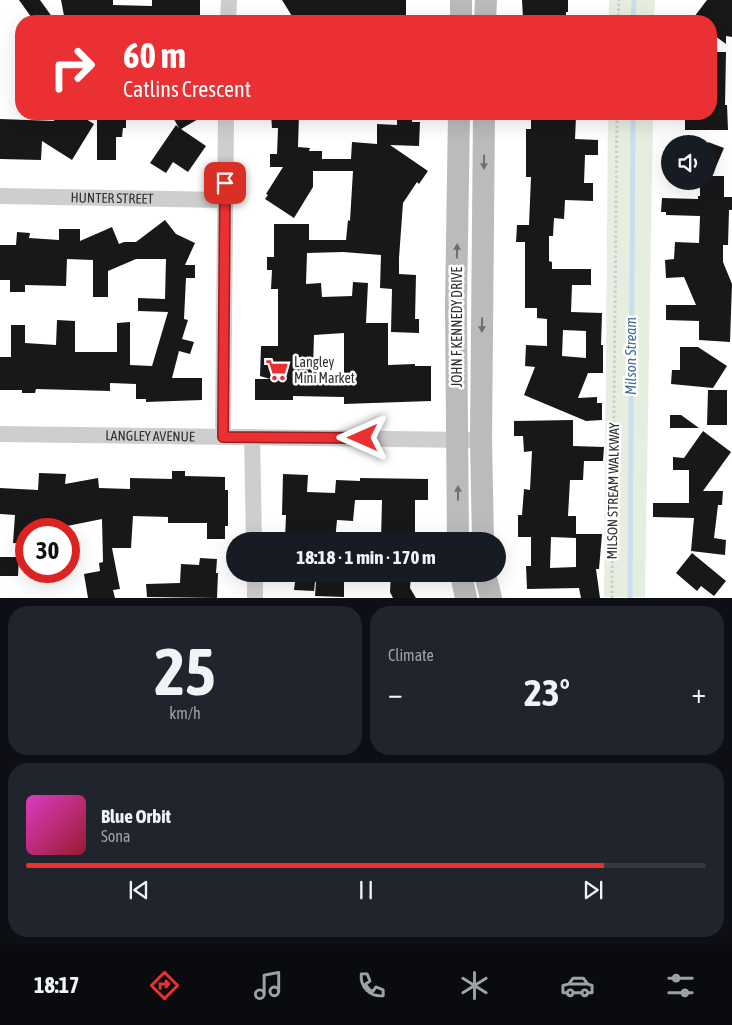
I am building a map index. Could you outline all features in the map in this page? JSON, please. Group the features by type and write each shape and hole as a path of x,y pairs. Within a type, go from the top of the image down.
{"main road":[{"path":"461,0 461,15"},
{"path":"485,15 486,0"},
{"name":"JOHN F KENNEDY DRIVE","path":"458,532 456,306 459,120"},
{"name":"JOHN F KENNEDY DRIVE","path":"483,532 481,440 484,120"},
{"path":"463,582 466,598"},
{"path":"487,582 490,598"}],"street":[{"path":"228,15 229,0"},
{"path":"223,437 226,120"},
{"name":"HUNTER STREET","path":"0,196 224,200"},
{"name":"LANGLEY AVENUE","path":"0,434 481,440"},
{"path":"252,437 254,532"},
{"path":"255,582 255,598"}],"path":[{"path":"618,0 618,15"},
{"name":"MILSON STREAM WALKWAY","path":"612,598 617,120"}],"green space":[{"path":"609,0 655,0 654,15 609,15"},
{"path":"608,120 653,120 645,597 604,597"}],"building":[{"path":"19,0 40,0 51,15 30,15"},
{"path":"61,0 113,0 113,5 152,6 152,0 200,0 200,15 64,15"},
{"path":"282,0 406,0 406,15 291,15"},
{"path":"522,0 568,0 568,12 566,12 566,15 523,15"},
{"path":"707,0 732,0 732,37 726,36 726,44 717,37 717,15 696,15"},
{"path":"717,52 726,52 725,105 727,105 728,130 685,130 685,120 717,120"},
{"path":"0,119 88,120 94,124 72,160 42,141 41,160 0,159"},
{"path":"97,120 126,120 126,128 123,128 122,137 116,137 116,160 97,160"},
{"path":"174,120 197,120 181,129 206,146 188,172 173,162 166,173 150,163 176,125 179,128"},
{"path":"271,120 299,120 298,147 310,148 309,151 322,151 322,159 351,159 352,142 377,144 377,124 397,125 397,120 420,122 419,146 390,145 428,171 419,184 417,182 403,203 399,258 399,274 416,275 415,319 419,319 419,333 391,332 392,289 380,288 381,255 343,252 307,253 306,284 321,283 322,297 352,296 353,282 368,283 366,323 388,323 388,365 415,364 415,366 431,366 431,401 344,404 344,397 293,396 293,400 255,400 255,379 270,379 260,376 261,346 278,346 278,289 271,289 272,270 267,270 267,257 274,257 274,224 309,224 309,240 346,240 348,220 350,221 353,171 313,171 313,187 294,218 265,199 268,195 266,194 283,167 270,167 270,154 277,154 278,128 272,128","holes":["344,333 344,378 318,377 318,370 313,369 314,335"]},
{"path":"531,120 576,120 575,139 598,140 598,155 585,155 584,183 593,183 593,201 565,200 564,219 554,218 553,236 549,236 549,261 552,262 552,269 591,269 591,285 572,285 571,312 602,313 601,345 603,345 603,373 588,373 578,398 597,397 597,403 602,403 602,420 586,421 524,395 535,367 525,366 526,345 547,346 547,319 537,318 537,308 525,308 525,242 516,242 517,225 529,225 531,177 526,177 526,129 531,129","holes":["563,330 586,331 586,358 562,356"]},
{"path":"716,145 724,148 716,167"},
{"path":"716,176 724,176 724,197 732,197 732,210 729,210 728,245 723,245 723,262 732,284 730,342 699,340 699,321 666,320 666,305 696,305 684,277 666,278 665,260 674,259 675,242 699,243 700,216 666,215 666,212 661,212 662,198 698,199 698,196 700,196 700,190 716,190"},
{"path":"165,220 176,234 195,243 185,265 195,265 195,278 186,278 184,319 188,320 182,339 194,342 190,354 179,351 172,378 202,378 202,400 146,402 146,399 136,399 136,384 110,383 110,391 36,389 35,393 22,393 22,390 0,390 0,357 11,357 11,325 25,325 25,343 56,345 57,320 75,321 75,352 117,352 117,323 130,322 130,365 152,366 168,312 138,311 138,298 165,299 166,259 136,259 108,271 108,297 93,297 93,260 67,259 66,286 25,285 25,292 10,292 10,280 0,280 0,245 16,245 17,232 30,233 29,238 59,240 59,229 80,229 80,241 112,227 119,244 136,242"},
{"path":"680,347 698,347 727,366 713,388 671,384 672,370 680,370"},
{"path":"708,390 727,390 727,425 707,425"},
{"path":"670,415 681,415 699,428 670,428"},
{"path":"573,420 573,446 604,447 603,461 584,461 583,480 570,480 568,516 576,516 576,534 602,534 599,569 596,569 600,598 581,598 579,588 527,589 526,566 531,566 531,537 518,537 518,515 522,515 524,489 530,490 532,451 524,452 523,436 514,436 514,421","holes":["551,537 576,538 576,567 550,568"]},
{"path":"703,431 731,452 703,491 723,491 722,505 718,505 714,538 726,540 725,555 691,551 694,518 653,517 653,503 689,503 689,470 673,470 673,457 684,458"},
{"path":"172,471 185,471 185,476 225,477 225,490 228,490 228,526 225,526 225,539 207,539 207,523 168,523 168,517 133,516 131,548 112,548 120,589 113,590 115,598 88,598 84,574 100,571 99,563 103,562 102,519 80,523 80,518 15,518 15,543 13,543 15,515 0,514 0,488 38,490 39,473 66,474 65,484 98,478 99,488 130,489 130,478 172,479"},
{"path":"283,474 308,475 307,492 335,493 336,480 360,481 360,478 428,479 428,500 415,500 415,532 381,532 382,500 355,500 353,521 337,520 336,532 285,532 286,515 282,515"},
{"path":"692,553 726,581 714,596 701,586 697,591 676,573"},
{"path":"0,557 15,557 15,576 0,576"},
{"path":"200,558 217,559 217,598 147,597 146,584 180,583 181,564 199,565"},
{"path":"295,582 315,582 314,591 294,590"},
{"path":"316,582 344,582 344,597 315,596"},
{"path":"391,582 410,582 410,588 416,598 393,598 390,592"}],"waterway":[{"name":"Milson Stream","path":"633,15 634,0"},
{"name":"Milson Stream","path":"630,598 633,120"}],"place":[{"name":"Langley Mini Market","path":"277,370"}],"route":[{"path":"225,183 223,437 363,438"}]}
